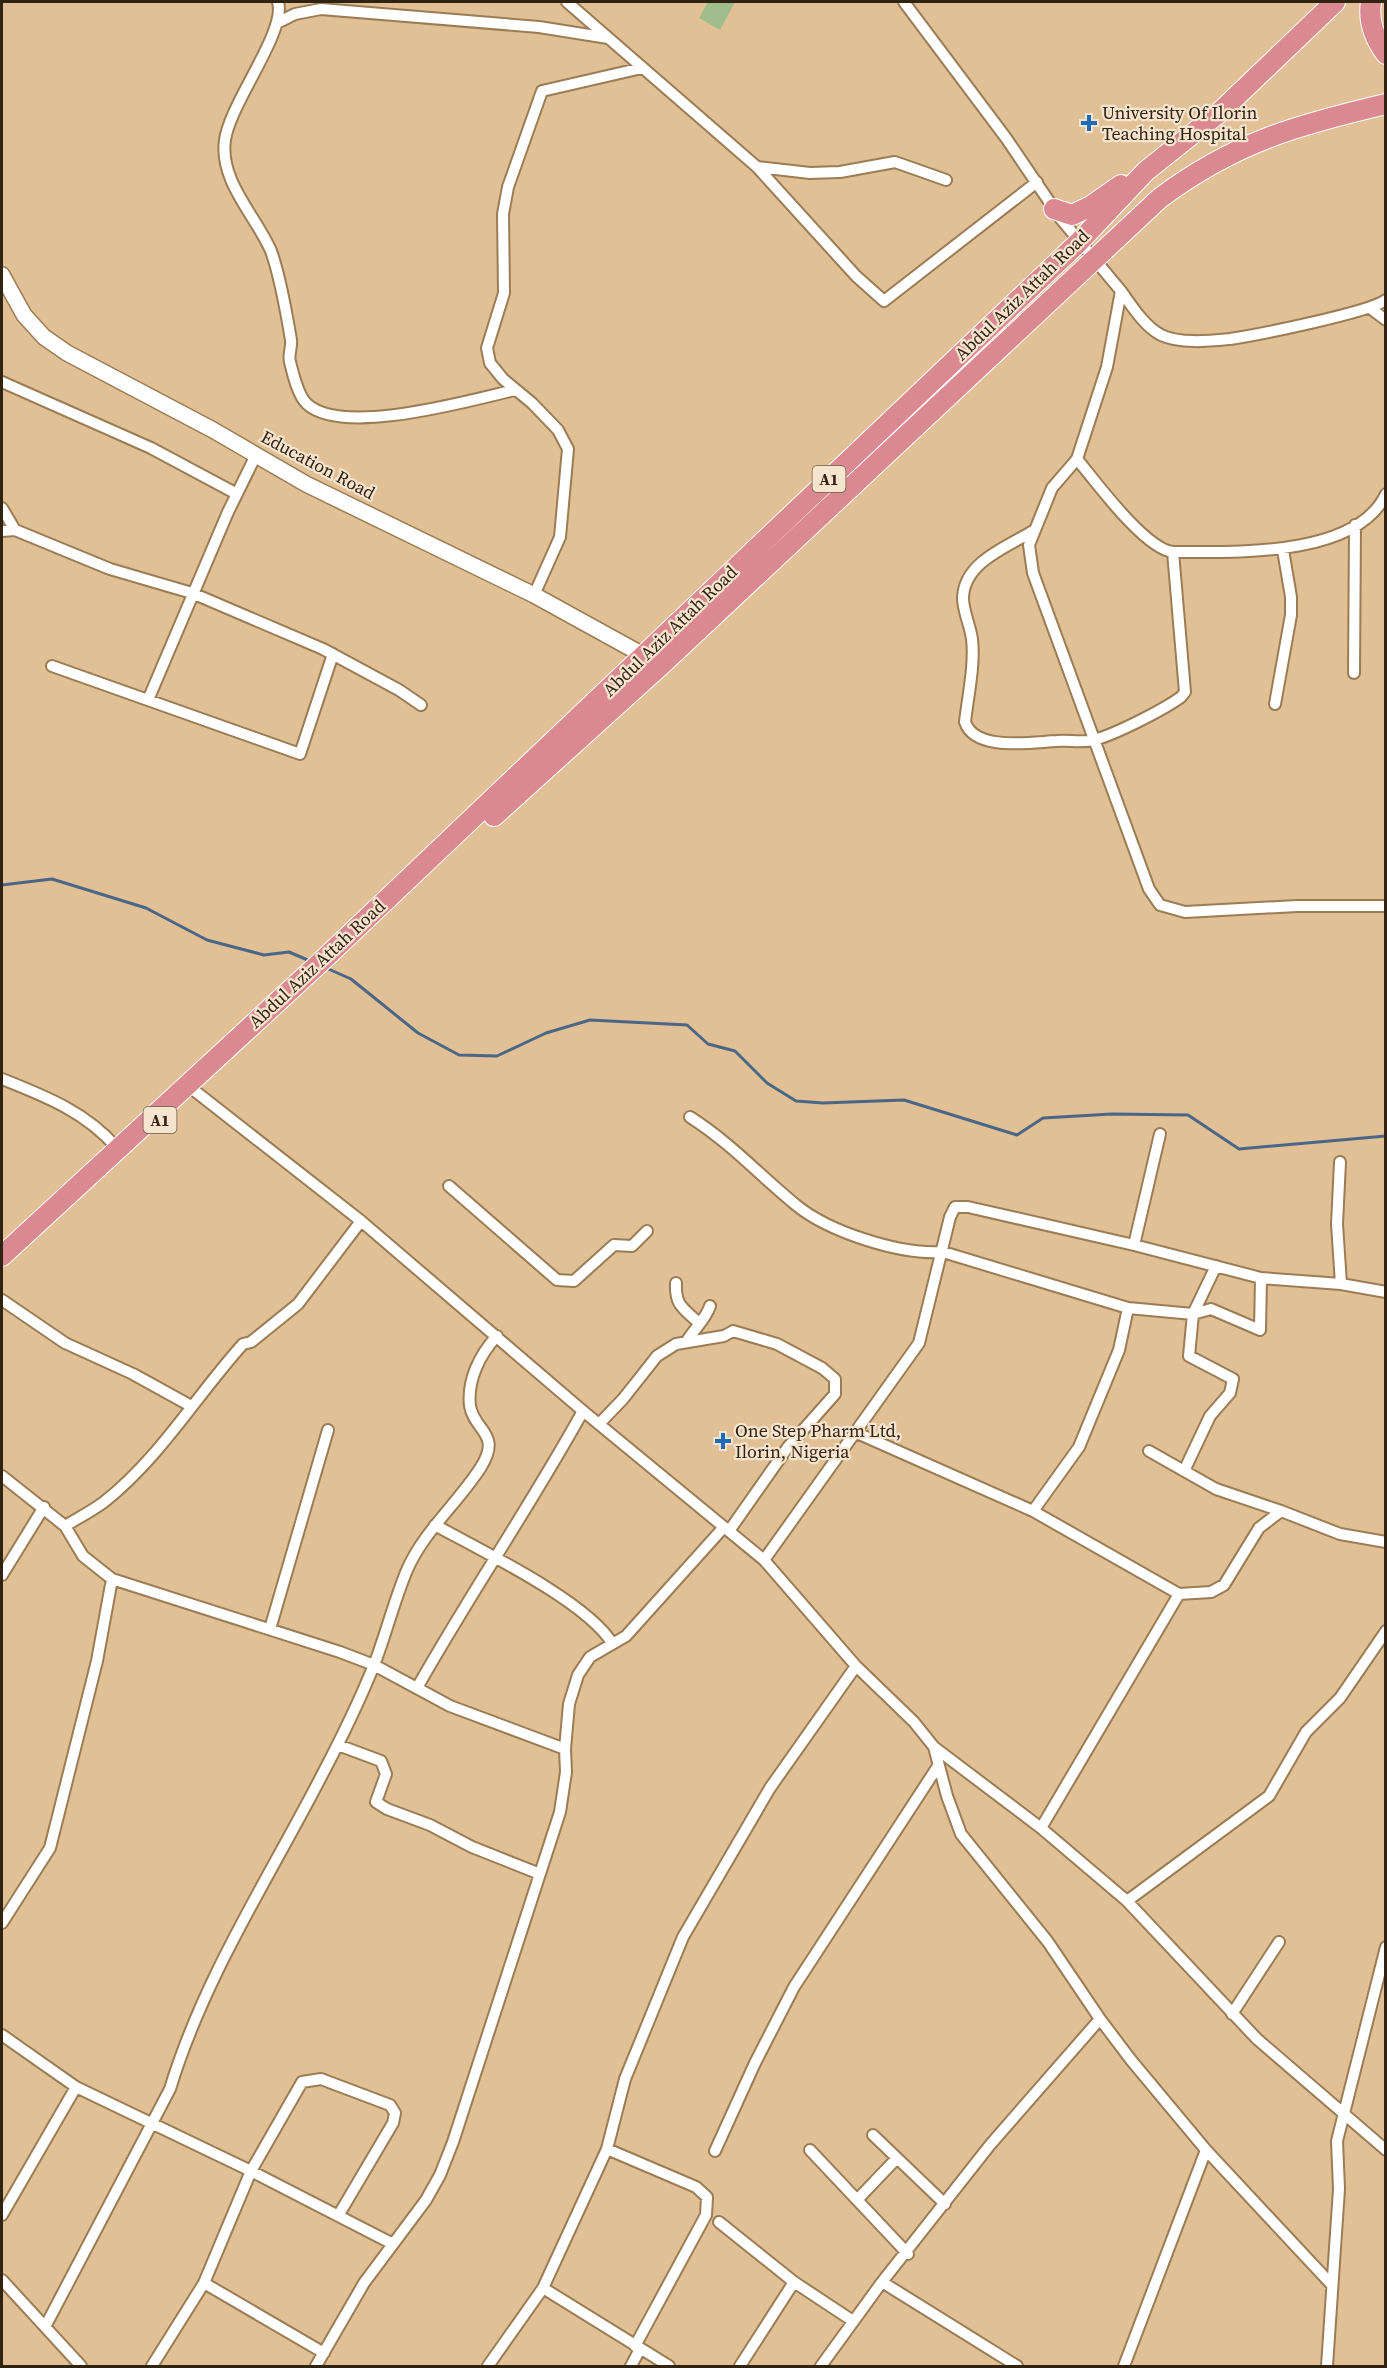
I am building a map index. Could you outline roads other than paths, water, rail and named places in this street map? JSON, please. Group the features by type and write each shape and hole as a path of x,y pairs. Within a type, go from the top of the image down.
{"highway":[{"name":"Abdul Aziz Attah Road","path":"652,660 1079,242 1146,171 1220,112 1335,2"},
{"path":"1371,2 1369,14 1376,40 1386,54"},
{"name":"Abdul Aziz Attah Road","path":"2,1258 323,966 652,660 1160,198 1217,160 1287,129 1386,104"},
{"path":"1054,209 1072,215 1091,206 1132,176 1146,171"},
{"name":"Abdul Aziz Attah Road","path":"2,1258 117,1148 189,1087"}],"street":[{"path":"278,2 277,23 235,110 225,140 226,164 233,182 271,253 292,342 289,359 300,394 307,404 328,414 363,417 412,413 515,390"},
{"path":"567,2 757,167 856,276 884,301 1037,182"},
{"path":"904,2 1079,242 1147,325 1162,335 1193,341 1230,339 1370,308 1386,300"},
{"path":"277,23 295,15 321,9 539,27 608,38"},
{"path":"534,595 560,537 568,450 558,430 490,363 487,348 504,293 503,214 508,187 542,91 642,68"},
{"path":"757,167 810,173 840,172 895,162 946,180"},
{"name":"Education Road","path":"2,275 24,315 52,343 306,484 534,595 652,660"},
{"path":"1121,291 1107,367 1077,459 1052,488 1029,545 1033,573 1092,740 1121,806 1149,889 1160,905 1185,912 1297,906 1386,906"},
{"path":"1370,308 1386,320"},
{"path":"2,382 151,448 237,494"},
{"path":"148,700 192,593 256,455"},
{"path":"1077,459 1120,511 1163,550 1173,552 1283,550 1332,537 1367,519 1381,506 1386,494"},
{"path":"2,508 15,530"},
{"path":"1354,673 1355,525"},
{"path":"2,531 15,530 110,569 192,593 333,654 399,690 421,705"},
{"path":"1033,531 983,561 972,572 965,585 963,599 972,651 965,722 968,731 975,737 1026,744 1092,740 1176,701 1185,692 1173,552"},
{"path":"1275,704 1291,615 1291,597 1283,550"},
{"path":"52,666 300,754 333,654"},
{"path":"2,1079 84,1117 101,1130 117,1148"},
{"path":"189,1087 361,1221 583,1411 764,1560 855,1666 914,1722 934,1747 1041,1828 1127,1902 1257,2039 1386,2150"},
{"path":"690,1117 727,1141 798,1206 868,1241 919,1251 943,1252 1128,1308 1192,1314 1211,1309 1260,1330 1261,1278"},
{"path":"1134,1245 1160,1134"},
{"path":"1340,1162 1337,1224 1341,1284"},
{"path":"448,1186 557,1280 565,1282 574,1281 614,1245 632,1246 647,1231"},
{"path":"764,1560 857,1433 919,1343 955,1207 968,1207 1134,1245 1261,1278 1341,1284 1386,1292"},
{"path":"65,1526 102,1503 128,1481 167,1439 191,1406 243,1344 252,1342 298,1304 361,1221"},
{"path":"1184,1471 1210,1416 1230,1393 1233,1379 1189,1356 1192,1314 1215,1266"},
{"path":"676,1283 675,1298 679,1306 699,1323"},
{"path":"2,1300 65,1343 133,1374 191,1406"},
{"path":"687,1341 707,1315 710,1306"},
{"path":"1033,1510 1079,1447 1119,1350 1128,1308"},
{"path":"316,2367 364,2283 426,2200 453,2142 560,1812 566,1772 565,1749 569,1704 578,1675 590,1657 626,1636 726,1529 788,1447 835,1394 835,1379 822,1368 777,1344 734,1331 713,1339 676,1344 657,1356 623,1399 599,1424"},
{"path":"45,2327 170,2089 182,2049 209,1986 338,1745 374,1665 407,1570 435,1525 481,1467 488,1452 488,1438 474,1417 471,1396 476,1368 483,1351 497,1336"},
{"path":"417,1688 494,1558 534,1497 583,1411"},
{"path":"270,1629 328,1431"},
{"path":"857,1433 1033,1510 1179,1594 1211,1592 1224,1585 1259,1528 1281,1511"},
{"path":"1149,1451 1216,1489 1340,1534 1386,1542"},
{"path":"2,1476 65,1526 83,1556 112,1579 374,1665 450,1706 565,1749"},
{"path":"2,1575 44,1508"},
{"path":"435,1525 577,1608 605,1631 612,1643"},
{"path":"2,1923 50,1848 97,1661 112,1579"},
{"path":"1041,1828 1179,1594"},
{"path":"1127,1902 1269,1796 1306,1732 1340,1698 1386,1631"},
{"path":"488,2367 543,2288 607,2149 625,2079 683,1937 770,1788 855,1666"},
{"path":"338,1745 381,1761 386,1774 376,1802 540,1874"},
{"path":"934,1747 938,1766 961,1834 1048,1942 1100,2019 1206,2150 1332,2285"},
{"path":"715,2151 755,2063 794,1987 938,1766"},
{"path":"1232,2014 1279,1942"},
{"path":"1330,2364 1332,2285 1339,2188 1337,2141 1342,2113 1386,1947"},
{"path":"821,2367 882,2282 908,2253 990,2145 1100,2019"},
{"path":"2,2035 76,2087 251,2171 393,2244"},
{"path":"152,2367 204,2283 251,2171 302,2082 321,2079 390,2105 395,2113 393,2123 338,2216"},
{"path":"2,2215 76,2087"},
{"path":"873,2135 945,2204"},
{"path":"607,2149 696,2187 707,2197 706,2215 638,2347 631,2367"},
{"path":"810,2150 908,2253"},
{"path":"1124,2367 1206,2150"},
{"path":"857,2200 897,2158"},
{"path":"719,2222 794,2282 853,2321"},
{"path":"2,2280 81,2367"},
{"path":"740,2367 794,2282"},
{"path":"882,2282 1017,2367"},
{"path":"204,2283 324,2353"},
{"path":"543,2288 669,2367"}],"waterway":[{"path":"2,885 52,879 146,908 207,940 264,955 289,952 310,961"},
{"path":"324,967 351,979 418,1033 459,1055 497,1056 546,1033 590,1020 687,1025 708,1044 735,1051 767,1083 796,1101 823,1103 904,1100 1017,1135 1043,1118 1112,1114 1188,1115 1239,1149 1386,1136"}],"place":[{"name":"University Of Ilorin Teaching Hospital","path":"1089,123"},
{"name":"One Step Pharm Ltd, Ilorin, Nigeria","path":"723,1441"}]}
